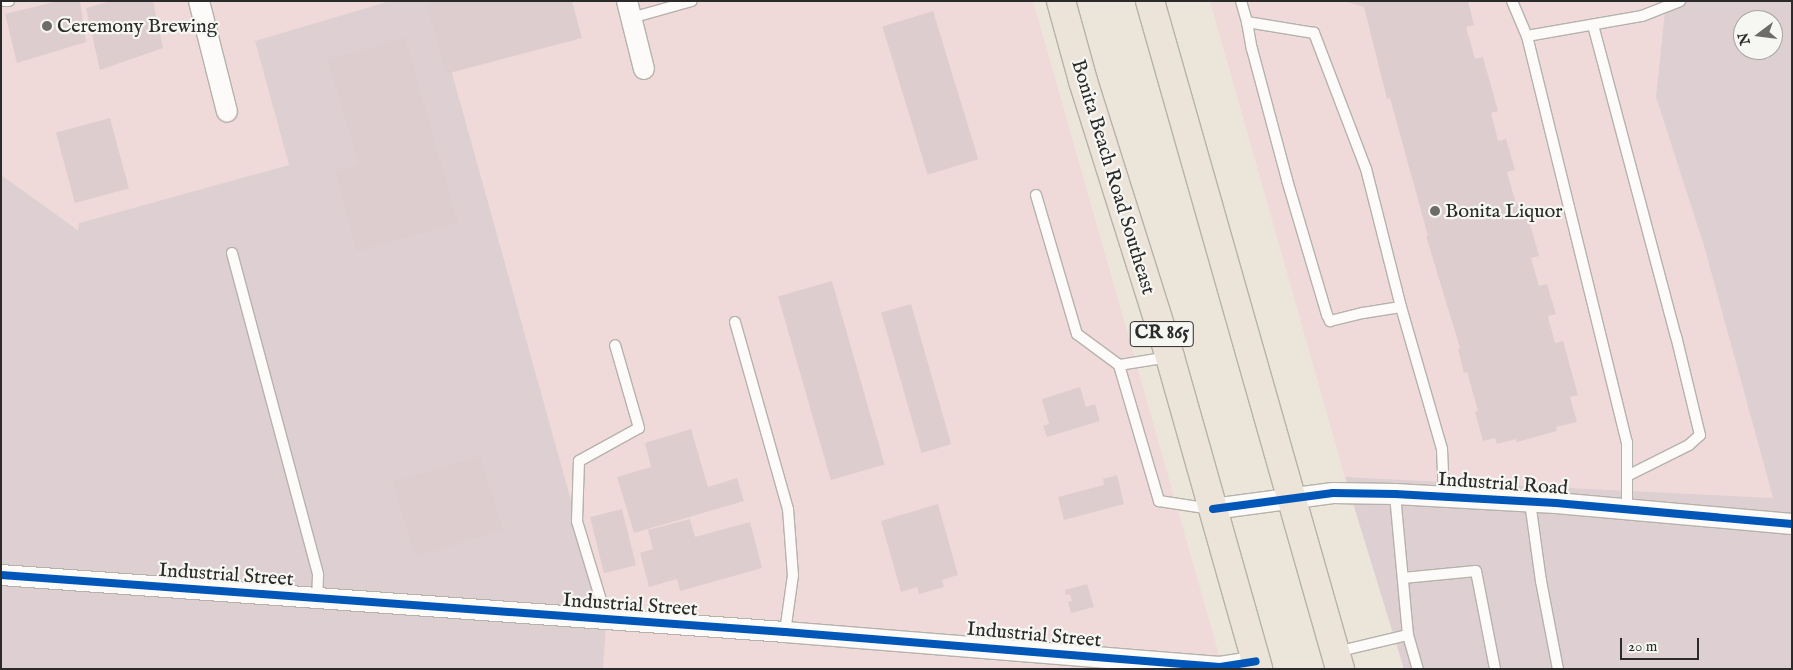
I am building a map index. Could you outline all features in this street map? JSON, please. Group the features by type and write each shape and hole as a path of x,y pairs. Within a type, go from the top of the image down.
{"main road":[{"name":"Bonita Beach Road Southeast","path":"1061,1 1083,81 1170,357 1257,665"},
{"path":"1150,1 1338,660"}],"street":[{"path":"199,1 228,112"},
{"path":"629,10 644,68"},
{"name":"Industrial Road","path":"1213,509 1333,493 1395,494 1530,502 1792,524"},
{"name":"Industrial Street","path":"1,575 785,632 1220,667 1257,665"}],"lane":[{"path":"4,1 9,1"},
{"path":"629,10 692,1"},
{"path":"1241,1 1284,170 1330,321 1401,307"},
{"path":"1512,1 1528,36 1627,442 1627,510"},
{"path":"1528,36 1642,16 1680,1"},
{"path":"1246,22 1314,34 1366,169 1401,307 1442,450 1444,496"},
{"path":"1593,25 1676,336 1700,435 1689,445 1627,476"},
{"path":"1036,195 1077,334 1119,365 1158,502 1213,509"},
{"path":"232,253 318,575 317,598"},
{"path":"735,322 788,509 793,575 785,632"},
{"path":"607,620 577,521 579,461 638,428 615,345"},
{"path":"1119,365 1170,357"},
{"path":"1395,494 1408,635 1418,669"},
{"path":"1530,502 1541,581 1558,669"},
{"path":"1403,578 1476,571 1495,669"},
{"path":"1338,660 1408,635"}],"shaded area":[{"path":"1,1 390,1 255,41 289,165 79,223 79,230 1,175"},
{"path":"390,1 432,1 606,626 603,669 1,669 1,175 78,230 79,223 289,165 255,41"},
{"path":"432,1 1033,1 1223,669 603,669 606,626"},
{"path":"1210,1 1666,1 1656,97 1704,246 1773,498 1345,477"},
{"path":"1666,1 1792,1 1792,669 1404,669 1345,477 1773,498 1704,246 1656,97"}],"building":[{"path":"58,1 80,1 86,42 17,63 5,14"},
{"path":"111,1 153,1 163,48 100,70 86,8"},
{"path":"426,1 572,1 582,38 446,74"},
{"path":"1343,1 1468,1 1474,25 1466,27 1475,59 1483,57 1498,111 1491,113 1498,141 1506,139 1515,170 1507,172 1516,204 1524,202 1539,256 1531,258 1539,286 1547,284 1556,314 1548,316 1555,343 1563,341 1578,395 1570,397 1577,422 1556,427 1557,431 1517,442 1516,439 1497,444 1495,438 1483,441 1475,412 1478,411 1467,372 1464,373 1458,349 1460,348 1426,236 1428,236 1390,98 1387,99 1364,7"},
{"path":"933,11 978,159 928,175 882,26"},
{"path":"405,38 458,223 357,251 335,172 359,164 328,60"},
{"path":"110,118 129,189 75,203 56,132"},
{"path":"832,281 885,465 831,480 778,296"},
{"path":"911,304 951,444 921,453 881,313"},
{"path":"1080,387 1086,407 1095,404 1100,421 1047,437 1043,426 1049,424 1042,399"},
{"path":"691,429 708,487 737,478 744,501 634,533 617,477 651,467 645,443"},
{"path":"480,456 503,530 415,556 393,483"},
{"path":"1117,475 1124,504 1064,520 1058,497 1104,485 1103,479"},
{"path":"938,504 958,575 942,580 944,587 919,594 917,587 901,592 881,521"},
{"path":"622,509 636,565 604,573 590,517"},
{"path":"690,519 695,537 750,522 762,568 680,591 677,579 649,587 640,553 653,549 648,530"},
{"path":"1087,584 1094,607 1071,613 1068,602 1072,601 1070,594 1066,595 1065,590"}],"cycle path":[{"path":"1213,509 1333,493 1395,494 1556,503 1792,524"},
{"path":"1,575 785,632 1220,667 1256,661"}],"place":[{"name":"Ceremony Brewing","path":"47,26"},
{"name":"Bonita Liquor","path":"1435,211"}]}
